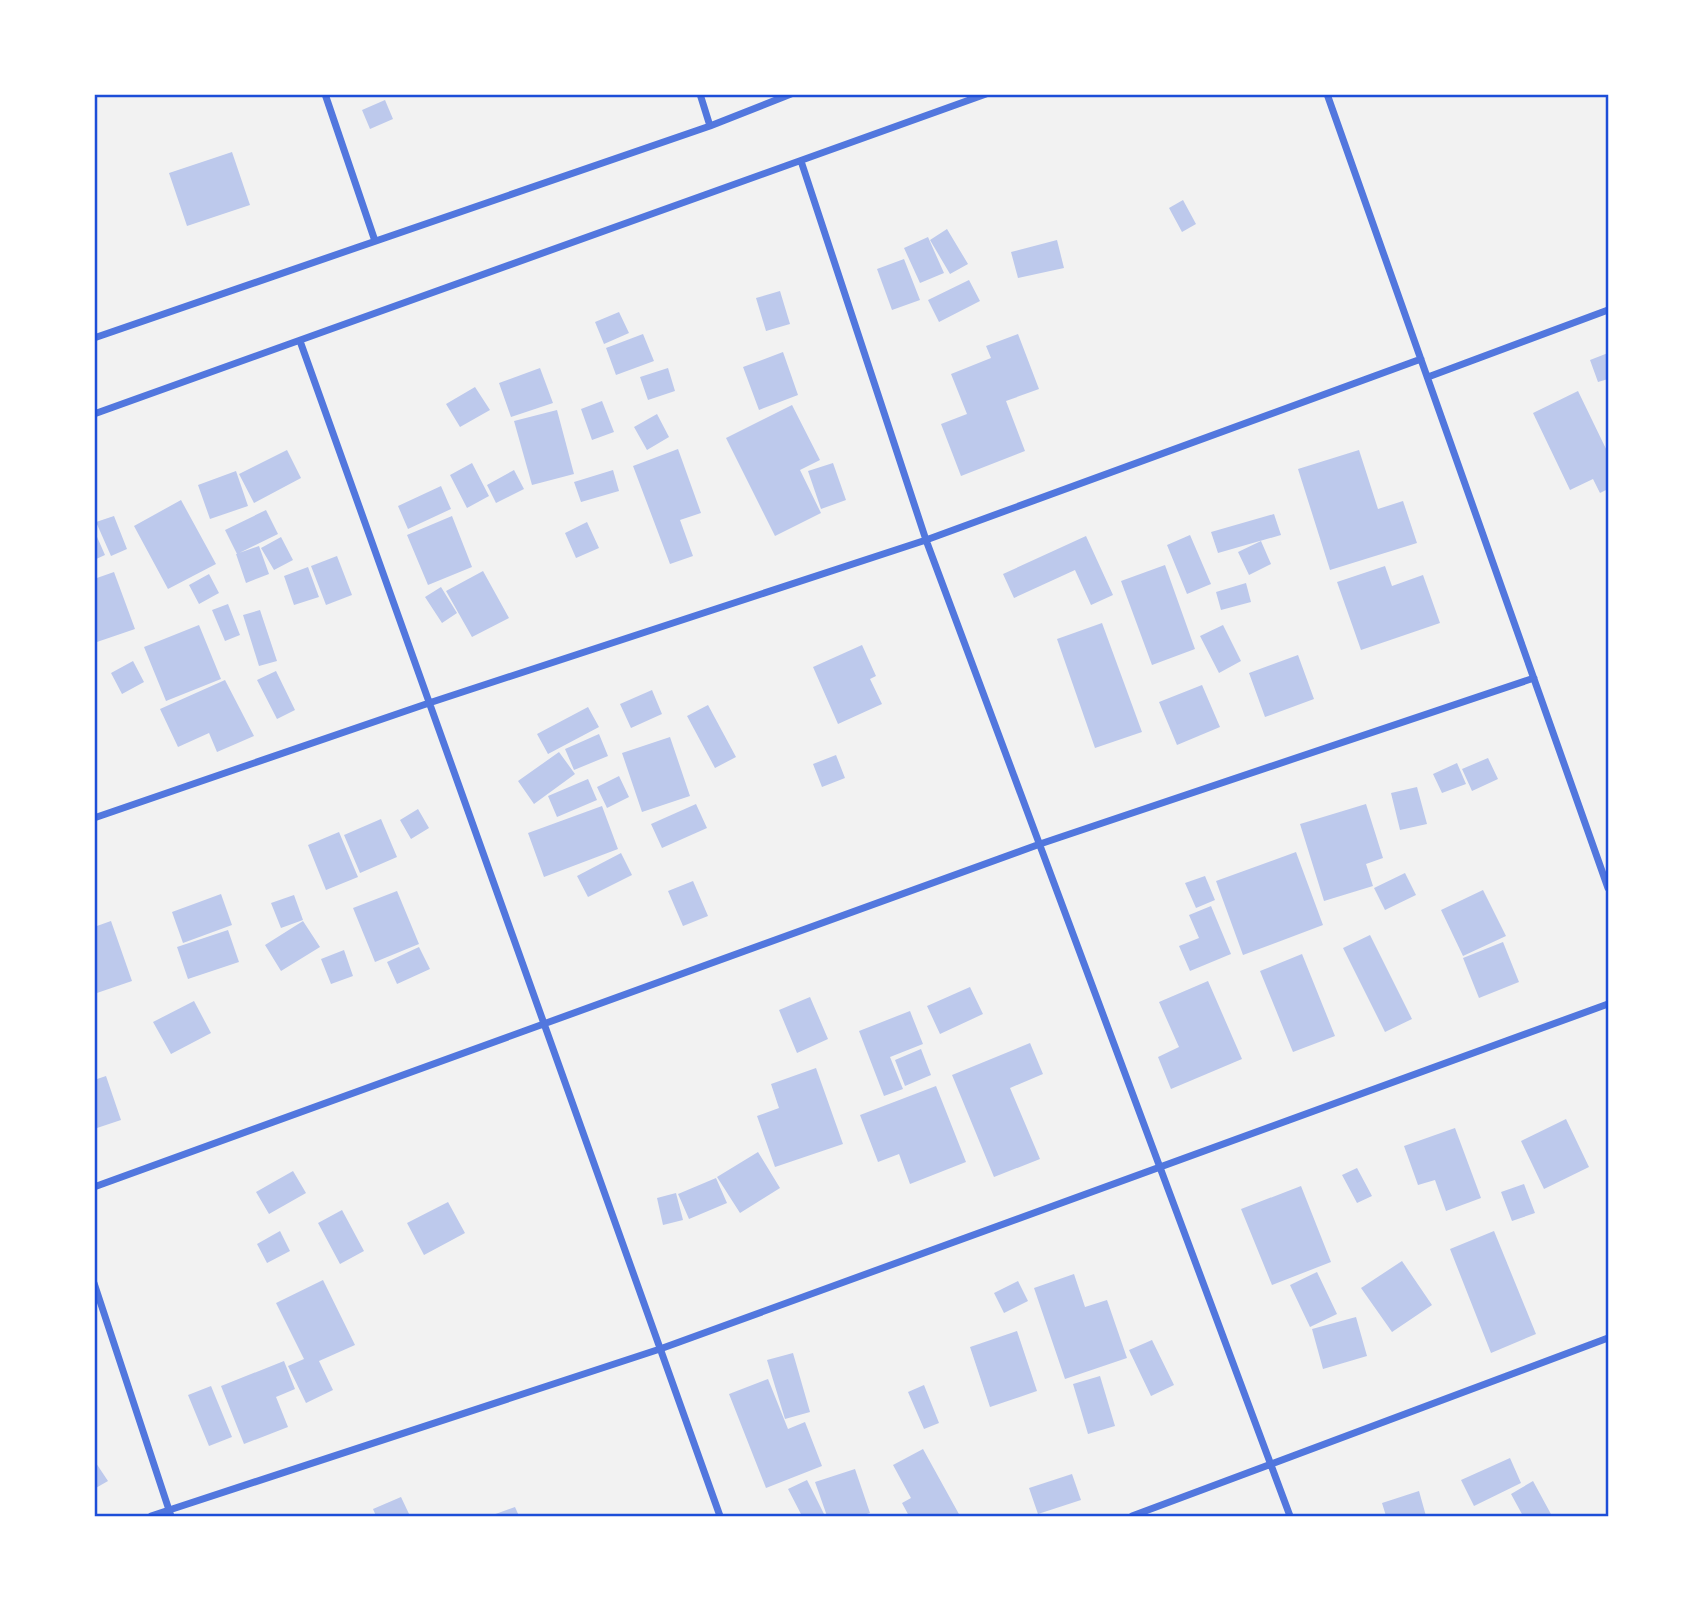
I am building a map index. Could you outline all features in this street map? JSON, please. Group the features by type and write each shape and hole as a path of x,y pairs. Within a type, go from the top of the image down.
{"street":[{"path":"325,94 375,241"},
{"path":"700,94 710,126"},
{"path":"94,338 710,126 791,94"},
{"path":"94,414 986,94"},
{"path":"1327,94 1608,888"},
{"path":"801,161 926,540 1290,1517"},
{"path":"1428,377 1608,310"},
{"path":"300,341 720,1517"},
{"path":"94,818 429,703 926,540 1421,359"},
{"path":"94,1187 1040,845 1534,678"},
{"path":"151,1517 170,1513 660,1349 1608,1004"},
{"path":"94,1283 170,1513"},
{"path":"1132,1517 1608,1338"}],"building":[{"path":"385,100 393,119 370,129 362,110"},
{"path":"232,152 250,205 187,226 169,173"},
{"path":"1183,200 1196,224 1182,232 1169,208"},
{"path":"947,229 968,264 950,274 930,240"},
{"path":"928,237 944,273 920,283 904,248"},
{"path":"1057,240 1064,268 1018,278 1011,252"},
{"path":"904,259 920,300 892,310 877,269"},
{"path":"969,280 980,301 939,322 928,300"},
{"path":"780,291 790,324 766,331 756,298"},
{"path":"619,312 629,333 604,344 595,322"},
{"path":"643,334 654,361 616,375 606,348"},
{"path":"1018,334 1039,389 1006,401 1025,451 961,476 941,424 967,414 951,374 991,358 986,346"},
{"path":"783,352 798,395 759,410 743,367"},
{"path":"1608,353 1608,379 1598,382 1590,360"},
{"path":"540,368 553,403 511,417 499,383"},
{"path":"668,368 675,391 648,400 640,377"},
{"path":"475,387 490,410 460,427 446,404"},
{"path":"1578,391 1608,453 1608,489 1600,493 1593,479 1570,490 1533,413"},
{"path":"602,401 614,432 592,440 581,409"},
{"path":"792,405 820,460 800,470 821,513 775,536 726,438"},
{"path":"557,410 574,474 532,485 514,421"},
{"path":"657,414 669,437 647,450 634,427"},
{"path":"678,449 701,513 680,520 693,556 670,564 633,466"},
{"path":"287,450 301,478 254,503 239,474"},
{"path":"1359,450 1378,509 1403,501 1417,543 1330,570 1298,469"},
{"path":"472,463 489,496 467,508 450,475"},
{"path":"833,463 846,500 821,509 808,471"},
{"path":"514,470 524,489 496,503 487,485"},
{"path":"613,470 619,491 581,502 574,482"},
{"path":"236,471 248,506 210,519 198,485"},
{"path":"441,486 451,509 408,529 398,506"},
{"path":"181,500 216,564 168,589 134,526"},
{"path":"266,510 278,534 237,554 225,530"},
{"path":"1274,514 1281,535 1218,553 1211,532"},
{"path":"114,516 127,549 111,556 96,522"},
{"path":"452,516 472,567 428,585 407,535"},
{"path":"587,522 599,548 576,558 565,533"},
{"path":"94,530 105,555 94,560"},
{"path":"1190,535 1211,584 1187,594 1167,545"},
{"path":"1086,536 1113,595 1091,605 1075,570 1014,598 1003,574"},
{"path":"281,537 293,560 274,570 261,548"},
{"path":"1261,541 1271,564 1249,575 1238,552"},
{"path":"259,546 269,574 246,583 236,554"},
{"path":"337,556 352,595 326,605 311,566"},
{"path":"1165,565 1195,649 1152,665 1121,581"},
{"path":"1385,566 1392,586 1423,575 1440,623 1361,650 1337,582"},
{"path":"308,567 319,597 294,605 284,576"},
{"path":"483,571 509,618 472,637 446,591"},
{"path":"114,572 135,629 94,643 94,579"},
{"path":"209,574 219,593 199,604 189,585"},
{"path":"1246,583 1251,602 1221,610 1216,592"},
{"path":"441,587 457,613 442,623 425,597"},
{"path":"228,604 240,635 225,641 212,610"},
{"path":"260,610 277,661 259,666 243,615"},
{"path":"1102,623 1142,732 1095,748 1057,639"},
{"path":"199,625 221,679 166,701 144,647"},
{"path":"1223,625 1241,661 1219,673 1200,636"},
{"path":"862,645 876,676 870,679 882,704 838,724 813,667"},
{"path":"1298,655 1314,699 1265,717 1249,673"},
{"path":"133,661 144,682 122,694 111,673"},
{"path":"276,671 295,710 277,719 257,680"},
{"path":"225,680 254,736 217,752 209,733 178,747 160,709"},
{"path":"1202,685 1220,727 1177,745 1159,702"},
{"path":"652,690 662,714 631,728 620,704"},
{"path":"708,705 736,757 715,768 687,716"},
{"path":"588,707 599,727 548,754 537,734"},
{"path":"599,734 608,756 574,770 565,749"},
{"path":"670,737 690,796 642,812 622,753"},
{"path":"559,752 575,774 534,804 518,781"},
{"path":"836,755 845,778 822,787 813,764"},
{"path":"1488,758 1498,779 1472,791 1462,769"},
{"path":"1457,763 1466,784 1442,793 1433,774"},
{"path":"619,776 629,797 607,808 597,787"},
{"path":"588,779 597,800 557,817 548,796"},
{"path":"1417,787 1427,824 1400,830 1391,793"},
{"path":"696,804 707,828 662,848 651,824"},
{"path":"1366,804 1383,858 1366,864 1373,886 1324,901 1300,824"},
{"path":"602,806 618,849 544,877 528,833"},
{"path":"418,809 429,828 411,839 400,820"},
{"path":"381,819 397,857 360,873 344,835"},
{"path":"339,832 358,877 326,890 308,845"},
{"path":"1296,852 1323,925 1243,955 1216,881"},
{"path":"621,853 632,875 588,897 577,876"},
{"path":"1405,873 1416,895 1385,910 1374,888"},
{"path":"1205,876 1215,900 1196,908 1185,883"},
{"path":"693,881 708,916 683,926 668,891"},
{"path":"1483,890 1506,936 1463,956 1441,910"},
{"path":"397,891 419,944 375,962 353,908"},
{"path":"221,894 232,925 183,943 172,912"},
{"path":"294,895 303,920 281,928 271,903"},
{"path":"1211,906 1231,954 1190,971 1179,946 1199,938 1189,915"},
{"path":"111,921 132,981 94,994 94,927"},
{"path":"303,921 320,947 281,971 265,945"},
{"path":"228,930 239,962 188,979 177,947"},
{"path":"1370,935 1412,1019 1385,1032 1343,948"},
{"path":"1503,942 1519,982 1479,998 1463,958"},
{"path":"419,947 430,969 397,984 387,962"},
{"path":"344,950 353,976 331,984 321,959"},
{"path":"1302,954 1335,1036 1293,1052 1260,971"},
{"path":"1208,981 1242,1059 1171,1089 1158,1057 1179,1047 1159,1002"},
{"path":"970,987 983,1014 940,1034 927,1006"},
{"path":"810,997 828,1039 797,1053 779,1010"},
{"path":"194,1001 211,1033 171,1054 153,1022"},
{"path":"910,1011 923,1044 890,1057 903,1089 884,1096 859,1031"},
{"path":"1030,1043 1043,1074 1010,1088 1040,1159 994,1177 952,1075"},
{"path":"921,1049 931,1075 905,1086 895,1060"},
{"path":"816,1068 843,1144 775,1167 757,1116 779,1108 771,1084"},
{"path":"106,1076 121,1120 94,1129 94,1080"},
{"path":"936,1086 966,1162 910,1184 899,1154 878,1162 860,1115"},
{"path":"1566,1119 1589,1167 1544,1189 1521,1141"},
{"path":"1455,1128 1481,1198 1446,1211 1435,1180 1418,1185 1404,1146"},
{"path":"758,1152 780,1188 740,1213 717,1177"},
{"path":"1357,1168 1372,1196 1357,1203 1342,1175"},
{"path":"293,1171 306,1193 269,1214 256,1192"},
{"path":"716,1178 727,1203 689,1219 678,1194"},
{"path":"1524,1184 1535,1213 1512,1221 1501,1192"},
{"path":"1301,1186 1331,1262 1272,1285 1241,1209"},
{"path":"676,1193 683,1220 663,1225 657,1198"},
{"path":"448,1202 465,1233 424,1255 407,1223"},
{"path":"342,1210 364,1251 340,1264 318,1223"},
{"path":"280,1231 290,1251 267,1263 257,1244"},
{"path":"1494,1231 1536,1334 1491,1353 1450,1249"},
{"path":"1402,1261 1432,1305 1392,1332 1361,1288"},
{"path":"1317,1272 1337,1314 1310,1327 1290,1285"},
{"path":"1074,1274 1085,1307 1107,1300 1127,1358 1065,1379 1034,1288"},
{"path":"323,1280 355,1345 319,1361 333,1390 306,1403 288,1366 304,1359 276,1303"},
{"path":"1018,1281 1028,1301 1004,1313 994,1293"},
{"path":"1356,1317 1367,1356 1323,1369 1312,1329"},
{"path":"1017,1331 1037,1391 990,1407 970,1347"},
{"path":"1152,1340 1174,1385 1151,1396 1129,1350"},
{"path":"793,1353 810,1412 785,1419 767,1360"},
{"path":"284,1361 295,1389 276,1397 288,1427 244,1444 221,1386"},
{"path":"1100,1376 1115,1426 1088,1434 1073,1384"},
{"path":"768,1379 788,1429 805,1422 822,1466 766,1488 729,1394"},
{"path":"924,1385 939,1423 924,1429 908,1392"},
{"path":"211,1386 232,1437 209,1446 188,1395"},
{"path":"923,1449 960,1516 909,1516 902,1503 911,1498 893,1465"},
{"path":"1510,1458 1521,1483 1474,1506 1461,1480"},
{"path":"94,1460 108,1481 94,1489"},
{"path":"855,1469 870,1513 860,1516 827,1516 815,1482"},
{"path":"1072,1474 1081,1500 1038,1514 1029,1488"},
{"path":"807,1480 825,1516 802,1516 788,1489"},
{"path":"1533,1481 1552,1516 1523,1516 1511,1494"},
{"path":"1419,1491 1426,1516 1386,1516 1382,1503"},
{"path":"401,1497 410,1516 376,1516 373,1509"},
{"path":"515,1507 519,1516 490,1516"}]}
